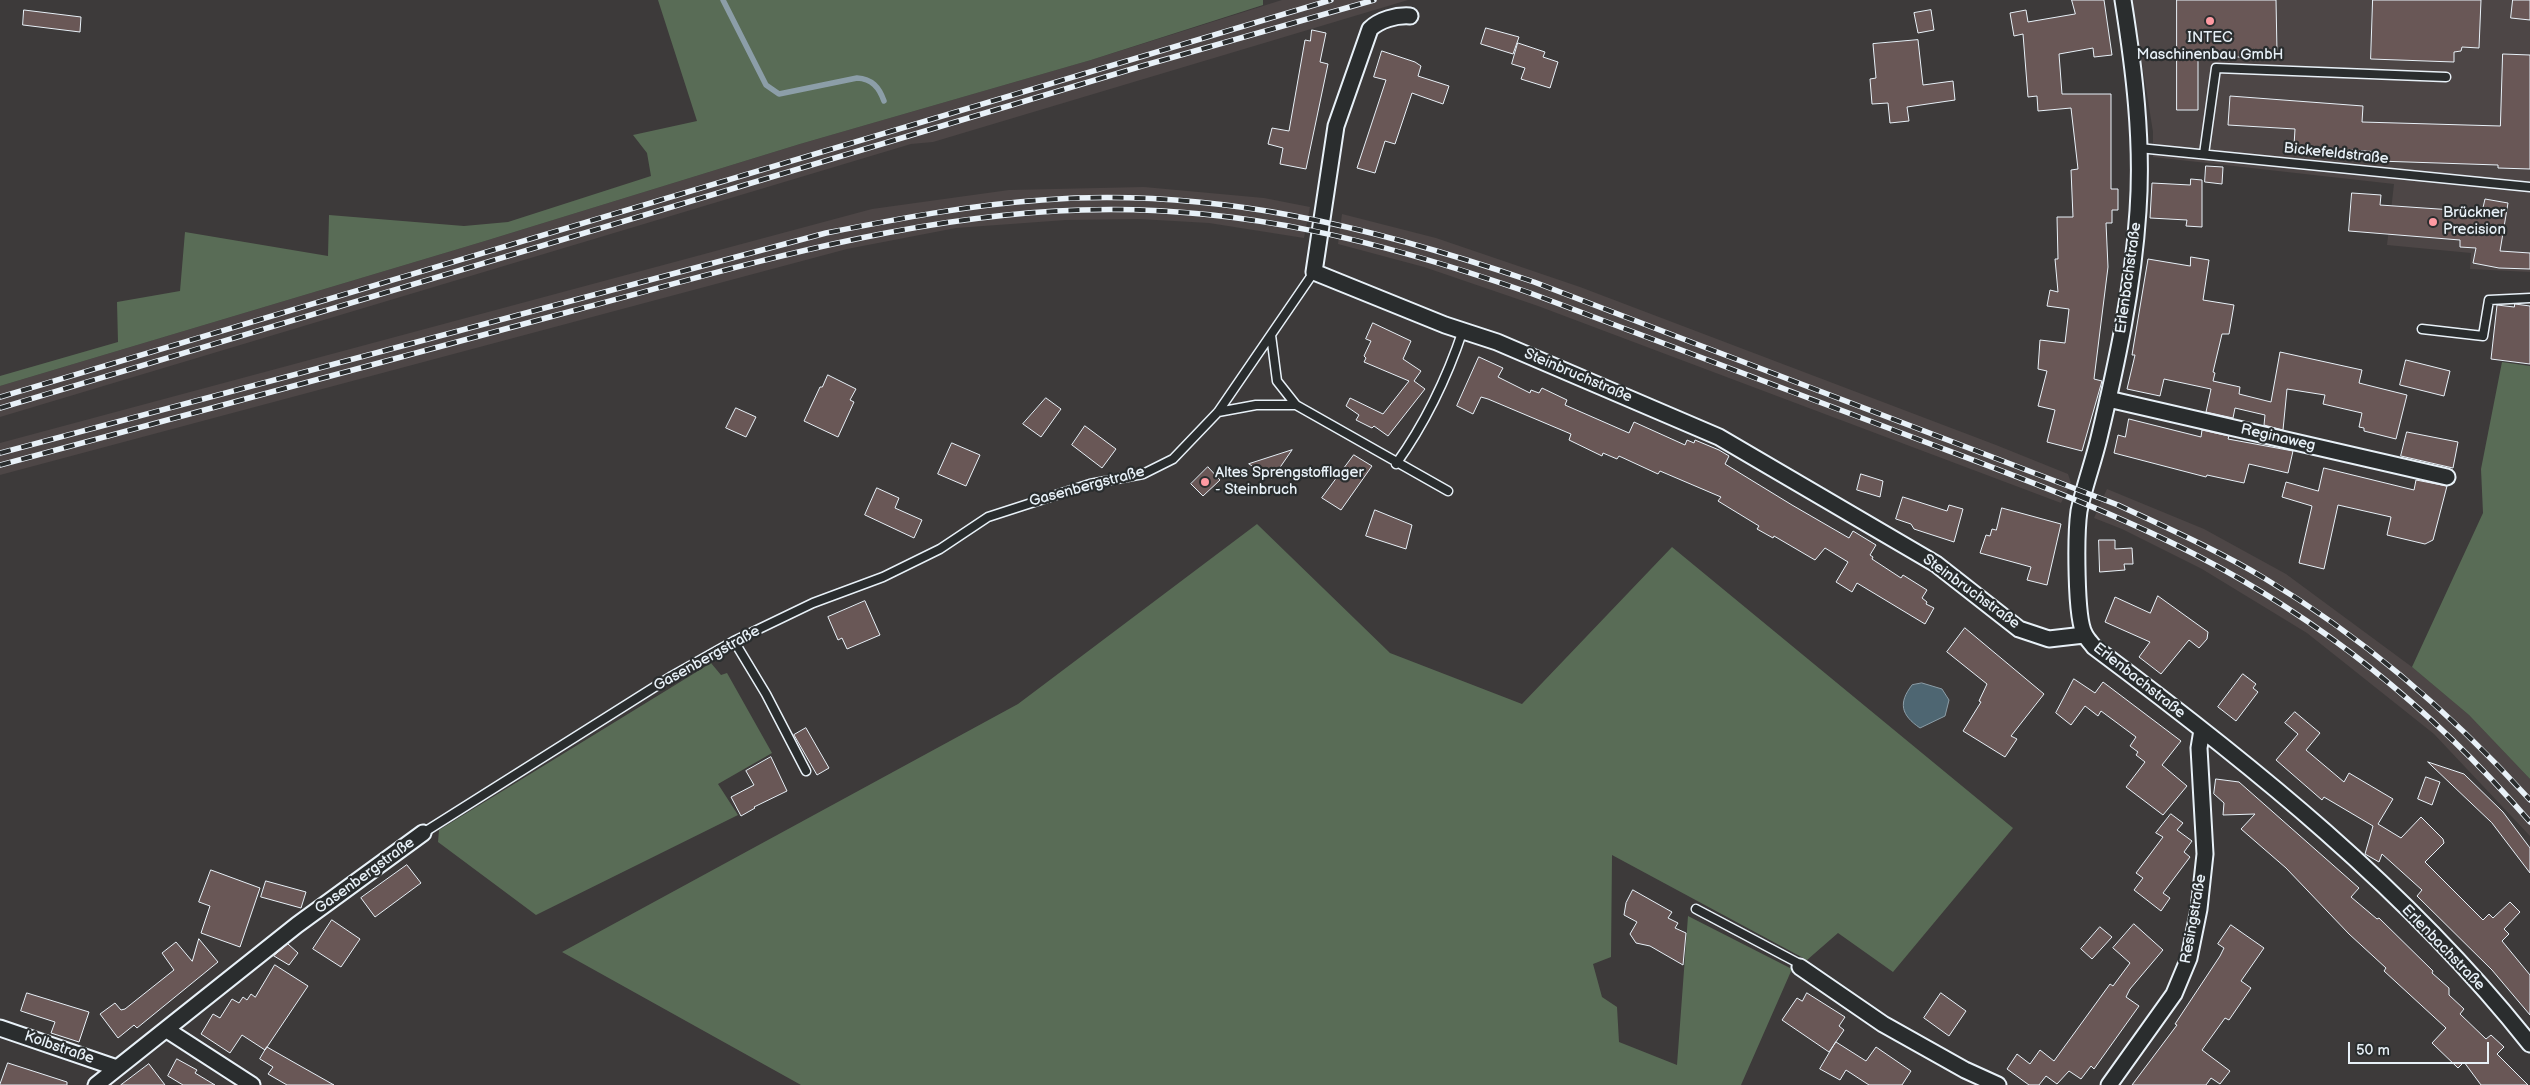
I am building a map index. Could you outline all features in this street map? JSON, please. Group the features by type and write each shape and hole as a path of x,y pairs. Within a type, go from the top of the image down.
{"street":[{"name":"Erlenbachstraße","path":"2123,0 2132,57 2139,148 2138,211 2131,276 2108,399 2079,511 2080,612 2084,635 2094,647 2202,730 2336,840 2474,978 2530,1044"},
{"path":"1314,272 1336,126 1350,81 1370,29 1376,23 1401,15 1410,16"},
{"name":"Steinbruchstraße","path":"1314,272 1445,325 1463,330 1673,416 1719,437 1936,564 2019,629 2049,639 2084,635"},
{"name":"Reginaweg","path":"2108,399 2447,477"},
{"name":"Resingstraße","path":"2109,1085 2174,994 2189,958 2199,909 2204,854 2198,748 2202,730"},
{"name":"Gasenbergstraße","path":"96,1085 349,885 423,834"},
{"path":"1800,967 1892,1029 1998,1085"},
{"name":"Kolbstraße","path":"0,1028 117,1068"},
{"path":"167,1030 252,1085"}],"lane":[{"path":"2204,154 2216,68 2446,77"},
{"name":"Bickefeldstraße","path":"2139,148 2530,187"},
{"name":"Gasenbergstraße","path":"423,834 663,681 734,641 813,603 883,577 940,549 988,517 1090,484 1143,474 1173,459 1218,412 1314,272"},
{"path":"2422,329 2484,336 2489,300 2530,298"},
{"path":"1396,464 1419,431 1432,406 1463,330"},
{"path":"1271,335 1277,381 1296,405 1358,438 1396,464 1448,491"},
{"path":"1218,412 1256,405 1296,405"},
{"path":"734,641 766,694 806,771"},
{"path":"1696,909 1798,963 1800,967"}],"shaded area":[{"path":"1282,0 1408,0 933,142 911,144 0,417 0,386 485,241 800,144 1091,60"},
{"path":"2132,0 2530,0 2530,272 2470,269 2471,253 2387,245 2394,184 2153,157 2153,132"},
{"path":"1144,187 1264,198 1310,207 1304,238 1209,223 1139,219 1066,220 956,228 847,249 0,475 0,443 872,209 1009,190"},
{"path":"1342,214 1436,238 1580,287 1996,445 2068,474 2071,483 2061,503 1538,306 1424,267 1338,244"},
{"path":"2107,489 2204,529 2286,574 2412,667 2469,715 2530,779 2530,836 2434,734 2307,633 2202,569 2122,529 2094,518"}],"green space":[{"path":"658,0 1263,0 1263,5 1091,60 800,144 485,241 0,386 0,376 118,342 117,302 180,291 185,232 328,256 329,215 464,226 508,222 651,176 647,153 633,135 697,121"},
{"path":"2502,362 2530,366 2530,779 2469,715 2412,667 2483,513 2481,469"},
{"path":"1257,524 1390,653 1522,704 1672,547 2013,828 1893,972 1838,933 1807,960 1612,855 1611,957 1593,964 1602,997 1617,1007 1619,1042 1677,1065 1688,916 1792,969 1741,1085 801,1085 562,952 1018,704"},
{"path":"711,663 721,675 727,673 772,753 718,784 738,815 536,915 438,842 439,830"}],"water":[{"path":"1922,683 1942,689 1949,700 1945,716 1920,728 1905,713 1903,703 1912,685"}],"building":[{"path":"2072,0 2104,0 2112,55 2094,57 2093,48 2059,54 2062,94 2111,94 2111,189 2118,189 2118,210 2112,210 2112,223 2106,223 2108,267 2094,379 2102,381 2082,451 2047,442 2055,410 2038,406 2047,371 2038,369 2040,340 2065,343 2069,309 2047,306 2050,290 2058,292 2055,259 2058,259 2057,217 2073,217 2071,170 2078,169 2071,108 2038,111 2037,96 2028,97 2023,34 2014,36 2010,13 2026,10 2028,22 2075,14"},
{"path":"2177,0 2276,0 2277,52 2251,52 2251,55 2241,57 2198,57 2198,110 2177,110"},
{"path":"2373,0 2481,0 2479,48 2462,47 2461,51 2454,52 2454,62 2371,59"},
{"path":"2513,0 2530,0 2530,20 2511,18"},
{"path":"24,10 81,17 80,32 23,25"},
{"path":"1931,10 1934,30 1918,33 1914,13"},
{"path":"1486,28 1519,37 1513,54 1481,44"},
{"path":"1312,30 1326,33 1320,62 1328,64 1306,169 1280,164 1283,148 1268,144 1272,128 1289,131 1305,40 1310,41"},
{"path":"1918,40 1923,85 1953,81 1955,100 1907,107 1909,121 1890,123 1888,103 1872,104 1870,79 1876,78 1873,44"},
{"path":"1518,43 1545,52 1543,57 1558,62 1550,88 1521,79 1525,68 1512,64"},
{"path":"1382,51 1415,62 1421,66 1418,76 1449,86 1443,104 1412,93 1395,144 1385,141 1375,173 1357,168 1386,80 1374,77"},
{"path":"2503,54 2530,55 2530,169 2498,168 2498,165 2378,161 2378,152 2294,146 2295,129 2228,125 2230,96 2363,106 2362,122 2500,126"},
{"path":"2206,166 2223,167 2222,184 2205,182"},
{"path":"2191,179 2202,180 2202,227 2186,226 2187,220 2150,218 2152,183 2190,185"},
{"path":"2352,193 2381,195 2380,205 2482,212 2485,199 2508,203 2500,251 2530,253 2530,269 2499,268 2473,263 2476,248 2460,247 2460,240 2349,231"},
{"path":"2191,257 2209,260 2203,300 2234,305 2229,334 2222,334 2213,372 2215,373 2213,381 2240,387 2239,394 2271,402 2280,352 2362,370 2359,383 2407,395 2396,439 2364,431 2364,428 2359,427 2362,413 2323,404 2325,395 2287,389 2283,430 2264,425 2265,415 2235,408 2233,418 2206,412 2211,389 2164,379 2160,396 2127,389 2135,355 2132,355 2148,259 2190,266"},
{"path":"2515,304 2530,306 2530,364 2491,359 2497,305 2514,307"},
{"path":"1373,323 1411,341 1403,359 1421,371 1414,381 1425,389 1388,436 1374,426 1372,428 1356,420 1359,415 1346,406 1350,398 1383,414 1409,381 1364,362 1366,358 1364,356 1371,341 1366,339"},
{"path":"1479,357 1503,368 1498,377 1530,393 1531,390 1539,393 1542,388 1567,400 1565,405 1629,433 1634,422 1685,445 1687,440 1694,443 1695,440 1719,450 1729,456 1725,464 1792,505 1849,538 1853,531 1876,545 1870,555 1873,557 1872,559 1901,578 1903,575 1927,590 1922,598 1927,602 1926,604 1934,608 1925,624 1857,583 1852,592 1836,582 1848,562 1825,548 1815,560 1774,536 1773,538 1757,529 1759,526 1718,501 1721,497 1660,471 1658,474 1619,456 1617,459 1603,453 1602,456 1569,440 1571,434 1488,399 1481,397 1473,414 1457,406"},
{"path":"2406,360 2450,371 2444,396 2400,385"},
{"path":"828,375 856,389 850,400 854,402 838,437 804,421 820,387 822,387"},
{"path":"1046,398 1061,409 1041,437 1023,424"},
{"path":"736,408 756,417 746,437 726,428"},
{"path":"2129,419 2201,437 2202,430 2229,436 2228,439 2293,451 2288,473 2249,464 2244,483 2207,475 2206,477 2114,453 2118,435 2125,437"},
{"path":"1085,426 1116,449 1102,468 1072,445"},
{"path":"2407,432 2458,442 2453,468 2401,456"},
{"path":"952,443 980,455 966,486 938,474"},
{"path":"1292,450 1272,479 1249,464"},
{"path":"1354,455 1372,466 1341,510 1322,498"},
{"name":"Altes Sprengstofflager - Steinbruch","path":"1208,467 1220,480 1203,496 1191,484"},
{"path":"2324,468 2414,490 2416,480 2447,486 2433,540 2425,544 2387,535 2391,517 2338,505 2324,569 2299,563 2312,506 2282,497 2286,482 2318,491"},
{"path":"1861,474 1883,481 1880,497 1857,490"},
{"path":"877,488 899,498 895,508 922,520 914,538 865,515"},
{"path":"1903,497 1947,511 1949,505 1963,509 1954,542 1914,529 1911,524 1896,519"},
{"path":"2002,508 2061,524 2047,585 2027,580 2031,567 1980,553 1986,535 1990,536 1992,529 1996,530"},
{"path":"1375,510 1412,525 1406,549 1366,536"},
{"path":"2099,540 2115,540 2115,549 2132,548 2133,564 2124,564 2125,570 2100,572"},
{"path":"2158,596 2208,632 2207,639 2199,648 2189,640 2161,674 2139,657 2150,642 2105,622 2115,597 2150,613"},
{"path":"865,601 880,635 847,649 842,638 838,640 828,617"},
{"path":"1965,628 2044,694 2011,736 2017,739 2005,757 1963,731 1981,702 1979,701 1987,684 1947,652"},
{"path":"2243,674 2256,684 2253,688 2258,692 2236,721 2218,707"},
{"path":"2074,679 2095,693 2103,682 2181,741 2162,765 2187,786 2163,815 2126,787 2145,762 2136,755 2138,752 2130,746 2136,737 2101,711 2098,716 2085,706 2071,725 2056,713"},
{"path":"2295,712 2320,733 2306,750 2344,782 2349,773 2393,799 2378,824 2401,838 2421,817 2443,839 2444,843 2425,862 2483,920 2489,914 2493,918 2510,902 2520,912 2504,929 2509,934 2502,941 2530,975 2530,1015 2492,970 2417,896 2422,890 2382,854 2379,862 2365,854 2373,826 2324,797 2322,800 2276,760 2298,734 2285,723"},
{"path":"806,728 829,768 817,775 794,735"},
{"path":"771,757 787,791 754,807 741,816 731,797 754,785 746,771"},
{"path":"2428,762 2464,774 2503,812 2530,848 2530,873 2492,823"},
{"path":"2426,777 2440,782 2432,805 2418,799"},
{"path":"2216,779 2239,782 2359,888 2351,897 2377,919 2379,918 2433,971 2432,973 2449,988 2449,995 2464,1009 2460,1014 2486,1039 2491,1035 2504,1047 2497,1054 2528,1085 2481,1085 2464,1062 2458,1068 2432,1043 2446,1028 2384,971 2386,968 2349,934 2286,868 2241,829 2255,814 2223,815 2224,803 2214,794"},
{"path":"2171,814 2183,823 2177,830 2192,841 2184,852 2190,857 2163,893 2170,898 2161,911 2134,890 2143,878 2136,873 2163,837 2156,833"},
{"path":"407,865 421,883 375,917 361,898"},
{"path":"211,870 260,888 240,947 201,933 210,906 199,902"},
{"path":"266,881 306,892 301,908 261,897"},
{"path":"1633,890 1672,912 1668,918 1678,923 1675,928 1686,933 1683,965 1650,946 1636,943 1630,934 1637,922 1624,915 1626,903"},
{"path":"332,920 360,939 341,967 313,949"},
{"path":"2134,924 2163,950 2130,989 2126,997 2139,1006 2094,1069 2091,1066 2081,1079 2069,1071 2057,1084 2046,1076 2039,1085 2029,1085 2007,1069 2017,1054 2030,1064 2040,1050 2054,1061 2110,984 2113,986 2130,963 2113,948"},
{"path":"2231,925 2264,948 2241,981 2251,988 2229,1020 2225,1018 2202,1050 2230,1071 2220,1084 2211,1078 2206,1085 2132,1085 2177,1025 2175,1024 2220,956 2224,948 2218,944"},
{"path":"2100,927 2112,937 2092,959 2081,949"},
{"path":"199,939 218,962 137,1028 134,1025 118,1038 100,1014 115,1003 121,1010 125,1009 174,970 162,953 176,942 192,961"},
{"path":"288,944 298,953 289,965 274,956"},
{"path":"275,965 308,986 265,1050 242,1035 230,1053 201,1034 213,1014 220,1018 232,999 239,1003 243,997 247,1000 251,994 255,997"},
{"path":"27,993 89,1012 79,1042 51,1033 55,1022 21,1011"},
{"path":"1807,993 1845,1017 1839,1026 1844,1030 1829,1052 1782,1020 1797,998 1802,1001"},
{"path":"1941,993 1966,1011 1949,1036 1924,1018"},
{"path":"1836,1042 1866,1061 1876,1047 1911,1071 1902,1085 1869,1085 1846,1070 1840,1080 1820,1069"},
{"path":"267,1047 334,1085 287,1085 268,1074 273,1067 260,1059"},
{"path":"177,1059 197,1070 195,1073 215,1085 183,1085 168,1076"},
{"path":"8,1063 67,1082 67,1085 0,1085"},
{"path":"149,1064 165,1085 121,1085"}],"waterway":[{"path":"723,0 766,85 779,94 857,78 871,82 880,92 884,101"}],"railway":[{"path":"0,397 1331,0"},
{"path":"0,408 1142,66 1374,0"},
{"path":"0,453 826,233 960,209 1042,200 1106,198 1169,200 1231,206 1292,215 1353,228 1474,262 1534,282 2118,505 2228,558 2264,578 2336,625 2371,651 2438,708 2530,800"},
{"path":"0,465 698,277 824,246 888,233 952,222 1017,214 1082,210 1141,210 1254,220 1309,230 1419,257 1530,293 2006,473 2082,503 2157,536 2242,580 2288,608 2332,639 2375,672 2456,743 2530,822"}],"place":[{"name":"INTEC Maschinenbau GmbH","path":"2210,21"},
{"name":"Brückner Precision","path":"2433,222"},
{"name":"Altes Sprengstofflager - Steinbruch","path":"1205,482"}]}
